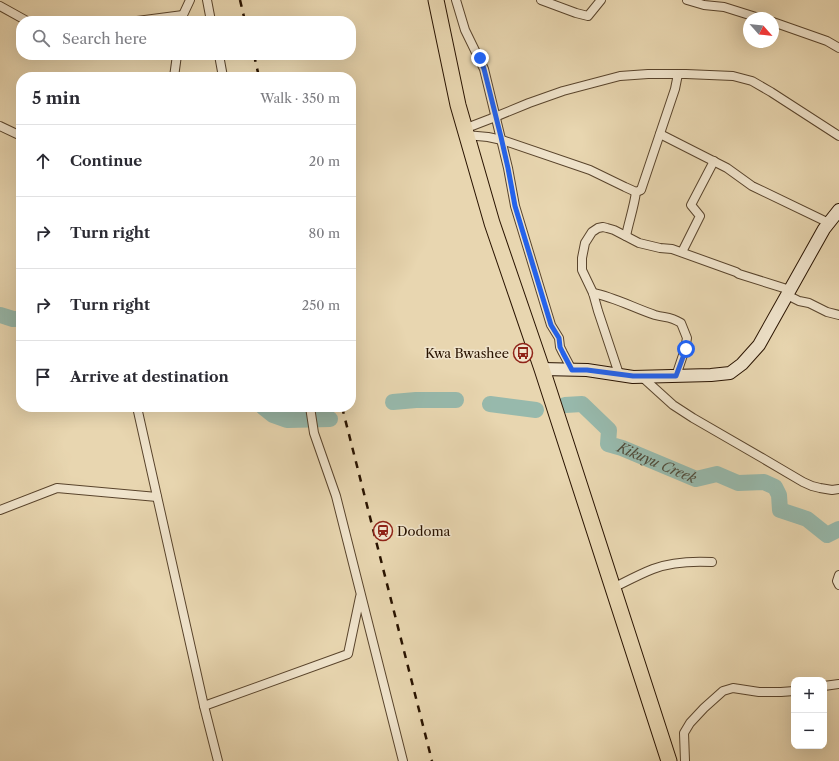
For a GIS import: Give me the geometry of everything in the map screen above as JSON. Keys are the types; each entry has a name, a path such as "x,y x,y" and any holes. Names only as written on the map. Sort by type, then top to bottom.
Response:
{"highway":[{"path":"436,0 458,105 492,223 542,369 669,761"}],"street":[{"path":"183,16 190,0"},
{"path":"207,0 210,16"},
{"path":"456,0 465,30 484,69 502,140 515,206 541,294 551,325 559,338 560,347 572,370"},
{"path":"541,0 588,16 601,0"},
{"path":"687,0 704,5 724,7 743,13"},
{"path":"0,6 18,16"},
{"path":"779,24 827,41 839,48"},
{"path":"175,72 176,60"},
{"path":"219,60 222,72"},
{"path":"465,132 496,116 563,91 620,76 678,74 733,76 752,81 839,136"},
{"path":"465,132 502,140 590,170 636,192 641,190 675,89 678,74"},
{"path":"0,126 16,134"},
{"path":"660,134 727,168 752,186 829,223"},
{"path":"682,252 700,216 691,205 714,161"},
{"path":"626,236 635,204 636,192"},
{"path":"542,369 587,370 633,376 721,375 730,373 742,364 759,345 822,233 839,210"},
{"path":"618,374 593,293 582,270 582,258 585,243 592,232 598,228 603,227 614,230 640,243 682,252 771,285 788,293 799,301 809,303 826,312 839,314"},
{"path":"593,293 605,295 656,315 669,317 681,323 686,338 686,349 676,376"},
{"path":"641,376 673,405 682,411 803,482 820,488 832,490 839,489"},
{"path":"138,412 204,706 218,761"},
{"path":"311,412 314,433 336,496 403,761"},
{"path":"0,510 57,488 157,497"},
{"path":"613,588 654,568 676,563 699,561 712,562"},
{"path":"839,575 837,581 839,585"},
{"path":"204,706 348,654 361,594"},
{"path":"827,686 839,684"},
{"path":"685,761 684,733 690,723 723,691 733,688 760,692 791,691"}],"waterway":[{"name":"Kikuyu Creek","path":"0,315 16,319"},
{"name":"Kikuyu Creek","path":"393,402 416,400 456,400"},
{"name":"Kikuyu Creek","path":"490,404 536,410"},
{"name":"Kikuyu Creek","path":"565,405 582,404 609,430 608,444 622,448 696,479 717,474 738,483 764,482 775,487 779,495 780,510 807,519 827,535 839,529"},
{"name":"Kikuyu Creek","path":"269,412 287,420 330,419"}],"railway":[{"path":"240,0 244,16"},
{"path":"255,60 258,72"},
{"path":"343,412 432,761"}],"place":[{"name":"Kwa Bwashee","path":"523,353"},
{"name":"Dodoma","path":"383,531"}],"route":[{"path":"480,58 501,137 515,206 551,325 556,331 559,338 560,347 572,370 587,370 633,376 676,376 686,349"}]}
